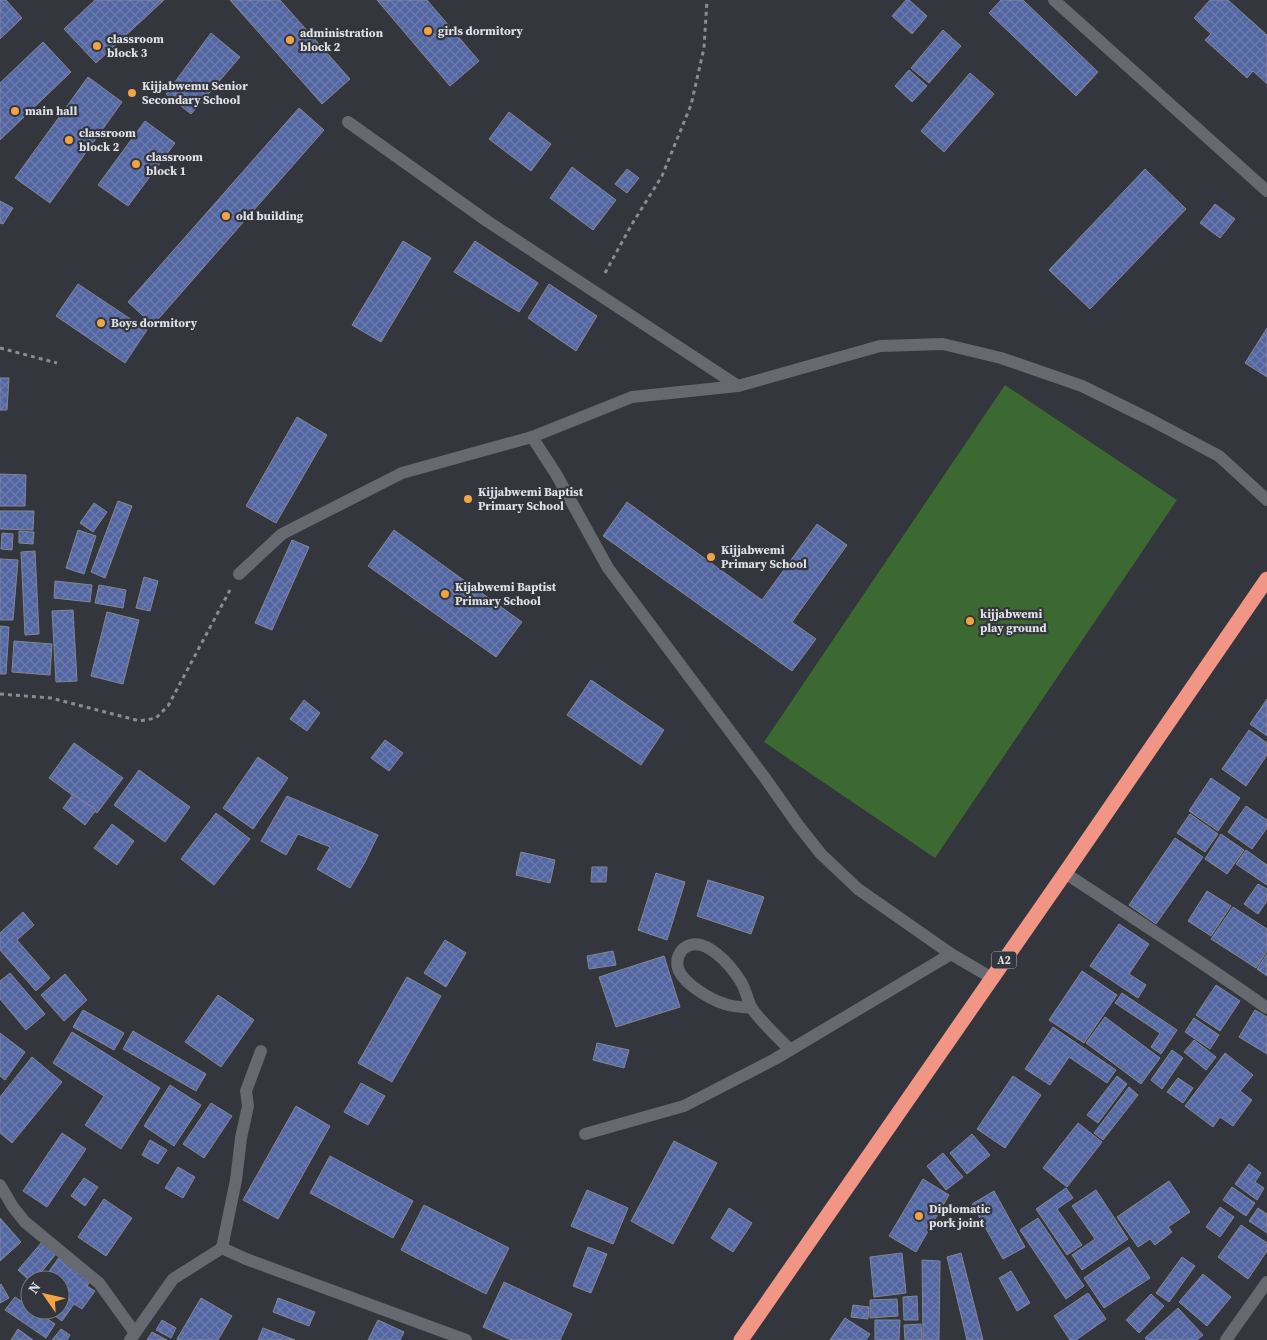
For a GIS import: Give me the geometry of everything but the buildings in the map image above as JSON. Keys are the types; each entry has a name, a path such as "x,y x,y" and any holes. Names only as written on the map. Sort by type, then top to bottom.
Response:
{"highway":[{"name":"A2","path":"741,1340 1267,579"}],"street":[{"path":"1054,0 1267,191"},
{"path":"348,122 487,222 738,386"},
{"path":"239,574 282,534 402,473 532,437 632,397 738,386 880,346 943,344 1001,358 1082,386 1218,456 1267,500"},
{"path":"532,437 556,474 608,568 822,854 858,888 951,954 992,978"},
{"path":"1065,873 1192,956 1267,1008"},
{"path":"752,1008 726,1004 701,993 681,976 678,970 680,952 684,948 696,944 708,948 728,964 743,984 752,1008 790,1050"},
{"path":"585,1134 684,1106 775,1059 951,954"},
{"path":"0,1185 13,1207 25,1222 99,1283 133,1337 173,1279 222,1248 236,1180 241,1138 248,1106 246,1091 261,1051"},
{"path":"222,1248 246,1260 466,1340"},
{"path":"1226,1340 1267,1282"}],"path":[{"path":"594,291 662,176 690,105 704,48 706,0"},
{"path":"0,348 57,363"},
{"path":"0,694 51,698 140,721 156,718 168,706 239,574"}],"green space":[{"name":"kijjabwemi play ground","path":"1005,385 1177,500 935,858 764,742"}],"place":[{"name":"girls dormitory","path":"428,31"},
{"name":"administration block 2","path":"290,40"},
{"name":"classroom block 3","path":"97,46"},
{"name":"Kijjabwemu Senior Secondary School","path":"132,93"},
{"name":"main hall","path":"15,111"},
{"name":"classroom block 2","path":"69,140"},
{"name":"classroom block 1","path":"136,164"},
{"name":"old building","path":"226,216"},
{"name":"Boys dormitory","path":"101,323"},
{"name":"Kijjabwemi Baptist Primary School","path":"468,499"},
{"name":"Kijjabwemi Primary School","path":"711,557"},
{"name":"Kijabwemi Baptist Primary School","path":"445,594"},
{"name":"kijjabwemi play ground","path":"970,621"},
{"name":"Diplomatic pork joint","path":"919,1216"}]}
